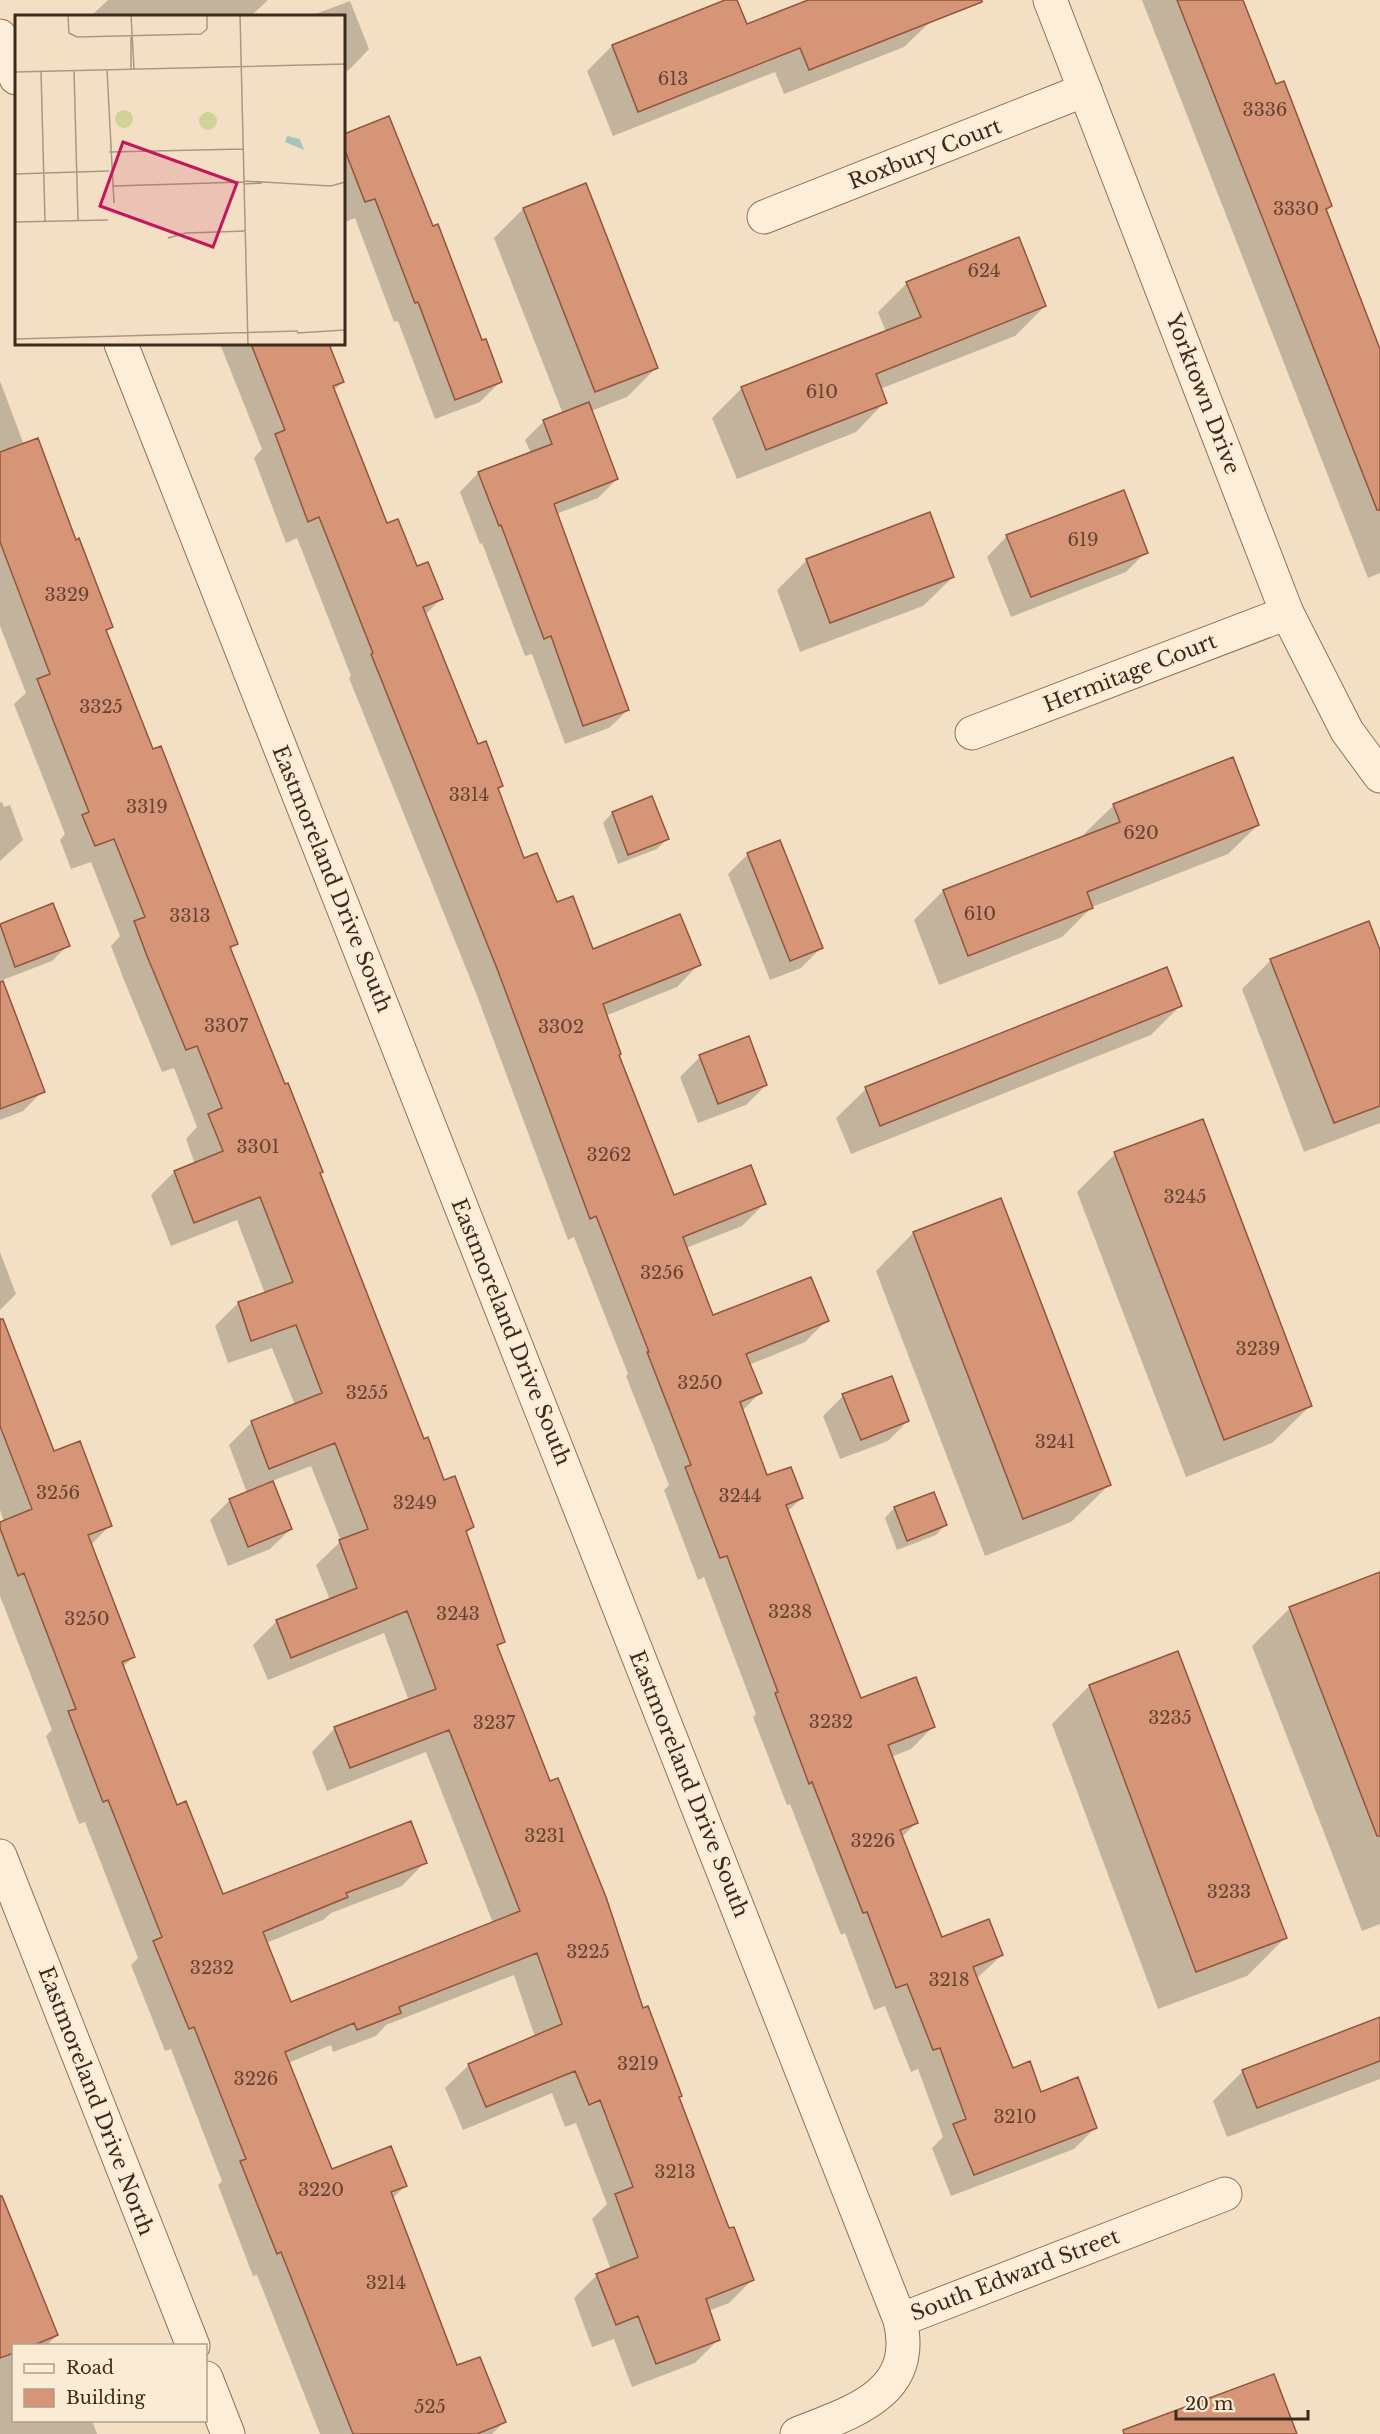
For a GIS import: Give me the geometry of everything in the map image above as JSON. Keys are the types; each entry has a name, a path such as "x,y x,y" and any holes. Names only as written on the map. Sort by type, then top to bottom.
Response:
{"street":[{"name":"Yorktown Drive","path":"1050,0 1287,613 1347,730 1380,776"},
{"path":"0,36 15,75"},
{"name":"Roxbury Court","path":"764,217 1085,90"},
{"name":"Eastmoreland Drive South","path":"121,345 900,2320"},
{"name":"Hermitage Court","path":"972,733 1287,613"},
{"name":"Eastmoreland Drive North","path":"0,1856 192,2344"},
{"name":"South Edward Street","path":"797,2434 858,2410 887,2386 898,2370 903,2355 904,2338 900,2320 1225,2194"},
{"path":"207,2381 228,2434"}],"building":[{"path":"725,0 737,0 747,24 808,0 982,0 982,2 809,70 800,48 638,112 612,45"},
{"path":"1177,0 1243,0 1276,84 1284,81 1332,206 1326,209 1380,349 1380,510 1377,510"},
{"path":"389,116 433,226 438,224 482,340 486,339 502,382 455,400 418,302 415,303 375,199 365,202 345,151 345,134"},
{"path":"586,183 658,368 595,392 523,208"},
{"path":"1019,237 1046,306 876,374 887,403 766,450 741,387 921,317 906,282"},
{"path":"251,345 329,345 344,382 333,386 387,523 398,519 417,566 428,562 443,599 423,607 478,744 486,741 503,786 498,788 524,858 537,853 557,902 573,896 593,949 680,914 701,965 603,1004 621,1054 619,1055 674,1195 751,1165 766,1204 683,1237 713,1315 811,1277 829,1321 746,1354 762,1393 740,1402 767,1475 791,1467 803,1498 786,1505 861,1698 916,1677 935,1727 888,1745 918,1823 900,1830 942,1937 989,1919 1003,1955 973,1967 1013,2068 1030,2061 1041,2092 1078,2077 1097,2128 974,2175 953,2124 966,2119 940,2048 933,2050 907,1984 896,1988 867,1912 863,1913 812,1782 809,1784 775,1693 778,1692 727,1556 720,1558 685,1467 691,1465 647,1352 649,1352 596,1216 590,1219 498,971 371,654 373,653 319,517 308,522 275,434 285,430"},
{"path":"589,402 618,479 554,504 629,710 583,726 551,636 544,639 501,525 499,526 478,472 552,444 543,420"},
{"path":"38,438 76,540 79,538 113,627 106,630 153,749 161,746 238,944 230,947 285,1084 288,1083 323,1172 320,1173 424,1439 428,1437 444,1480 455,1476 474,1527 466,1531 505,1642 497,1645 550,1781 558,1778 606,1897 643,2008 648,2006 682,2096 679,2097 729,2228 734,2227 754,2280 706,2299 720,2340 656,2364 638,2316 616,2325 596,2274 638,2257 615,2194 633,2187 600,2100 589,2105 575,2071 486,2107 468,2064 562,2024 537,1953 399,2007 401,2013 357,2030 354,2023 285,2052 332,2169 391,2146 407,2186 391,2192 457,2365 480,2357 506,2422 477,2434 353,2434 281,2252 277,2254 240,2161 246,2159 194,2027 189,2029 153,1941 162,1937 108,1800 103,1802 68,1711 76,1709 24,1573 18,1576 0,1528 0,1522 32,1509 0,1426 0,1319 3,1319 54,1451 80,1441 112,1526 88,1535 135,1657 122,1662 177,1805 186,1801 223,1894 411,1821 427,1863 346,1893 348,1897 263,1932 291,2002 520,1911 449,1730 350,1768 334,1727 436,1689 407,1611 291,1658 276,1620 357,1588 339,1540 368,1529 335,1443 269,1469 251,1421 322,1393 296,1325 251,1341 238,1302 293,1282 260,1197 194,1223 174,1171 223,1151 208,1114 222,1108 197,1046 186,1050 147,956 134,921 145,917 114,839 95,846 82,815 89,812 37,679 50,674 0,542 0,452"},
{"path":"1124,490 1148,553 1031,597 1006,535"},
{"path":"930,512 954,577 830,623 806,559"},
{"path":"1233,757 1259,825 1087,892 1093,908 968,956 943,890 1120,822 1113,804"},
{"path":"652,796 669,839 628,855 612,812"},
{"path":"780,840 823,948 790,961 747,853"},
{"path":"53,903 70,946 15,967 0,924"},
{"path":"1369,921 1380,950 1380,1106 1334,1123 1270,959"},
{"path":"1167,967 1182,1006 880,1126 865,1087"},
{"path":"3,981 45,1092 0,1109 0,982"},
{"path":"749,1036 767,1085 718,1104 699,1055"},
{"path":"1203,1119 1312,1406 1224,1440 1114,1152"},
{"path":"1001,1198 1111,1485 1023,1519 913,1232"},
{"path":"892,1376 909,1421 861,1440 842,1394"},
{"path":"273,1481 292,1529 248,1547 229,1499"},
{"path":"934,1492 947,1525 907,1541 894,1507"},
{"path":"1380,1572 1380,1836 1377,1836 1289,1607"},
{"path":"1178,1651 1287,1938 1196,1972 1089,1685"},
{"path":"1380,2017 1380,2061 1257,2108 1242,2070"},
{"path":"0,2196 2,2196 58,2335 37,2344 12,2344 12,2354 0,2358"},
{"path":"1274,2374 1297,2434 1124,2434 1123,2430"}]}
